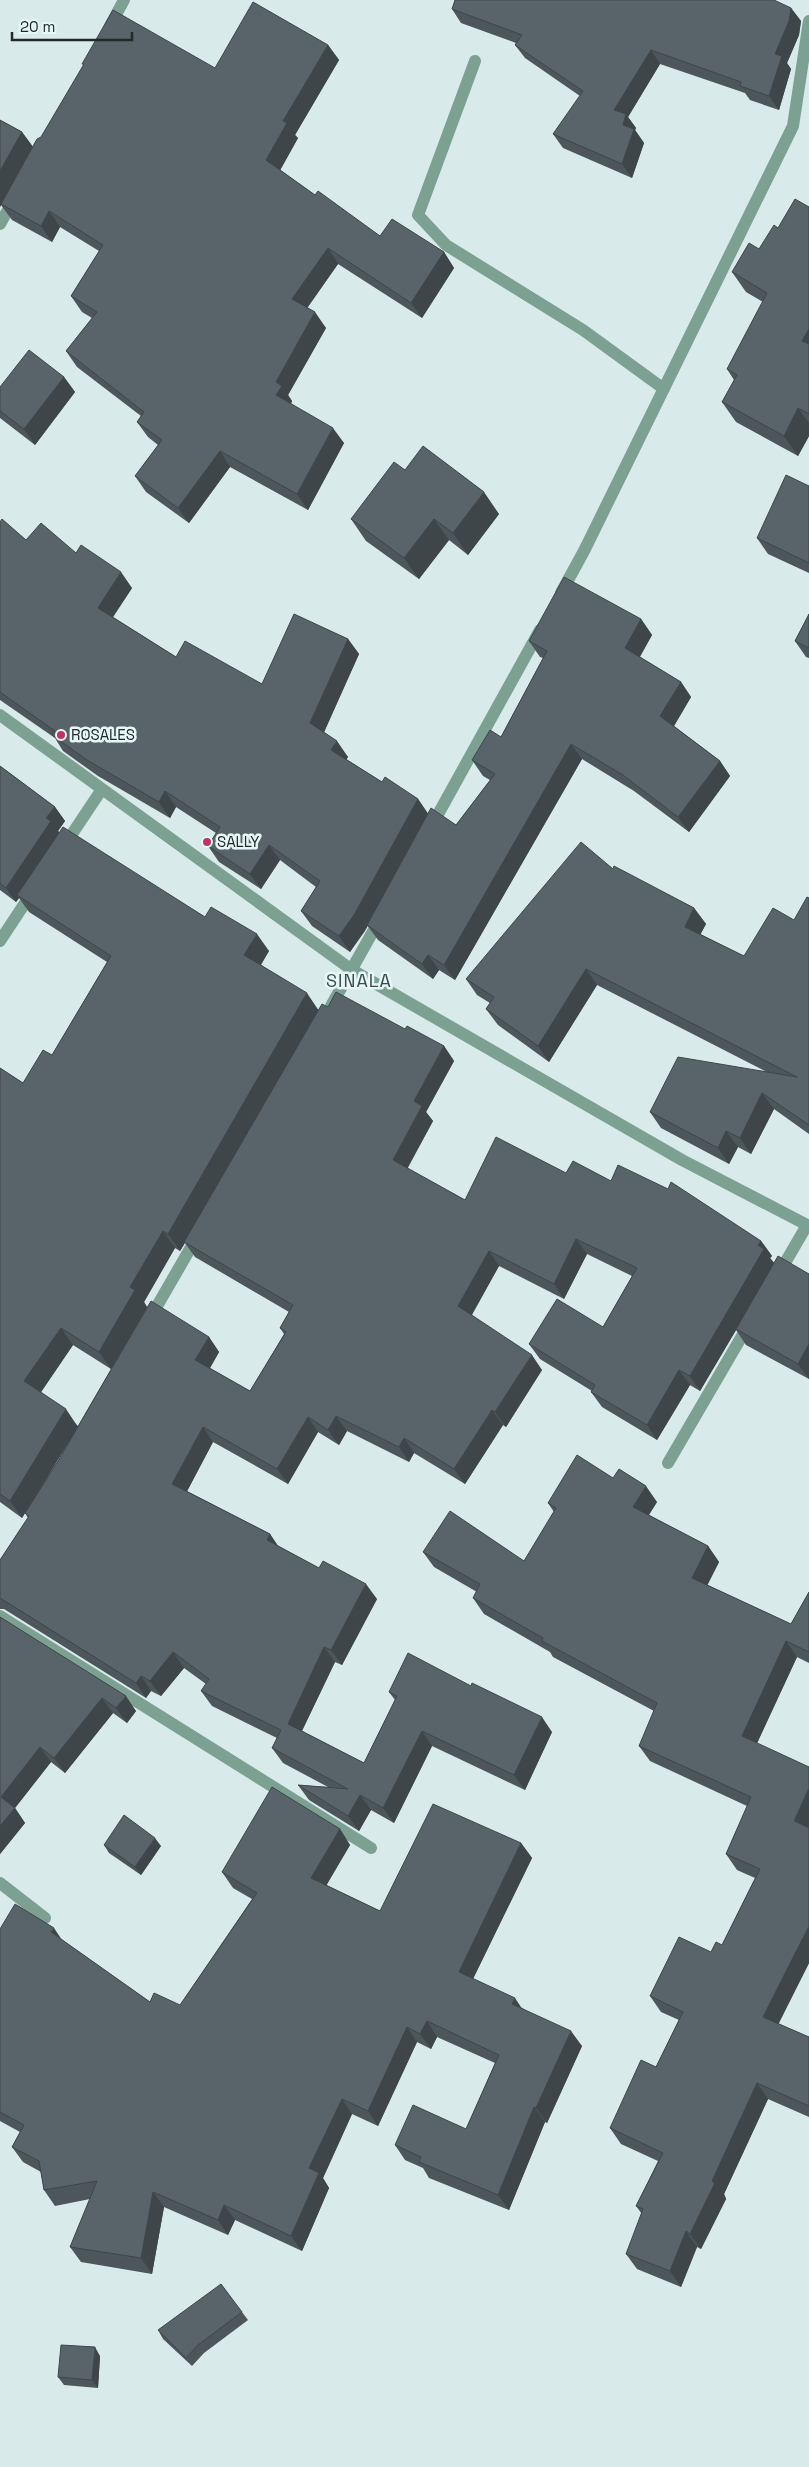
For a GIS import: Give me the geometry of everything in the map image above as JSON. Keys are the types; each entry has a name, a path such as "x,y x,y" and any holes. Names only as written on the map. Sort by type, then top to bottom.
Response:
{"street":[{"path":"106,34 124,0"},
{"path":"555,604 584,551 793,126 809,21"},
{"path":"475,61 418,215 446,246 583,330 664,389"},
{"path":"0,224 19,192"},
{"path":"424,839 545,621"},
{"path":"0,715 352,970 682,1160 808,1225 772,1284"},
{"path":"59,853 102,789"},
{"path":"0,941 43,877"},
{"path":"322,1021 386,908"},
{"path":"145,1328 204,1225"},
{"path":"668,1463 757,1310"},
{"path":"0,1616 371,1848"},
{"path":"0,1883 45,1918"}],"building":[{"path":"455,0 774,0 791,8 789,21 775,54 782,56 769,96 740,86 741,82 651,50 614,110 626,114 623,125 634,129 622,164 553,134 583,91 515,45 522,35 452,9"},
{"path":"253,2 328,45 283,121 287,123 266,160 315,195 318,191 380,236 392,219 444,252 411,303 328,248 292,299 315,312 276,382 282,386 276,395 333,428 297,494 220,451 178,508 135,476 162,440 137,422 144,412 66,351 97,312 71,296 103,245 49,211 41,226 1,204 37,139 41,137 84,64 82,64 113,10 215,68"},
{"path":"0,120 22,132 0,171"},
{"path":"795,199 809,207 809,329 802,341 809,344 809,414 798,408 784,436 722,402 737,375 727,369 767,293 732,272 749,243 759,249 774,225 778,228"},
{"path":"29,350 64,377 24,429 0,411 0,387"},
{"path":"423,446 484,492 453,533 434,519 404,558 351,519 394,462 405,470"},
{"path":"786,475 809,486 809,563 757,538"},
{"path":"2,519 26,540 41,523 76,553 81,545 121,572 98,608 176,657 185,641 262,684 294,614 348,639 310,723 337,741 331,750 382,782 385,777 418,799 354,915 339,936 301,911 320,881 269,845 250,874 208,846 220,827 165,791 159,802 87,760 52,735 55,731 0,692 0,522"},
{"path":"564,577 641,619 625,648 681,682 660,716 720,761 678,817 623,775 571,744 444,965 428,955 422,964 367,925 431,808 456,825 495,774 472,760 490,730 501,737 547,651 529,641"},
{"path":"809,614 809,648 795,641"},
{"path":"0,766 55,807 46,818 51,821 6,888 0,883"},
{"path":"63,827 205,917 211,907 257,934 244,955 307,993 168,1234 163,1231 130,1287 135,1290 99,1352 61,1328 24,1381 66,1409 10,1501 0,1494 0,1068 23,1083 43,1050 52,1055 111,956 17,895"},
{"path":"581,842 613,869 614,866 694,908 685,927 744,956 773,908 794,920 807,897 809,898 809,1125 762,1093 740,1138 726,1131 718,1148 650,1112 678,1057 797,1077 586,969 538,1046 486,1009 494,997 466,979"},
{"path":"336,992 405,1029 407,1026 444,1046 414,1101 422,1106 393,1160 465,1200 496,1137 566,1173 573,1161 611,1181 618,1165 668,1189 671,1182 761,1241 758,1245 764,1249 690,1376 679,1370 647,1425 591,1392 595,1385 529,1344 557,1299 603,1327 637,1268 576,1239 554,1284 489,1251 458,1306 532,1355 495,1412 492,1410 454,1469 404,1438 399,1447 336,1416 328,1430 308,1417 277,1469 203,1427 172,1484 270,1534 267,1540 319,1568 323,1561 366,1584 331,1650 324,1647 288,1724 364,1763 397,1696 389,1692 408,1653 471,1686 472,1683 542,1717 514,1775 422,1731 383,1808 360,1795 348,1816 298,1785 348,1789 272,1748 281,1730 201,1691 209,1679 173,1652 150,1681 141,1676 136,1683 0,1598 0,1560 29,1516 25,1513 58,1461 151,1301 209,1337 195,1360 250,1391 286,1332 280,1328 293,1305 184,1242 322,1004 328,1007"},
{"path":"778,1256 809,1274 809,1344 798,1364 736,1329"},
{"path":"577,1455 613,1478 619,1469 646,1486 633,1507 708,1546 692,1578 791,1624 809,1592 809,1652 786,1641 742,1736 809,1767 809,1788 794,1821 809,1828 809,1926 763,2017 809,2037 809,2106 757,2083 712,2181 715,2183 690,2234 686,2231 670,2271 626,2254 643,2209 636,2206 663,2153 610,2128 641,2060 656,2067 683,2012 650,1996 679,1937 711,1952 716,1942 722,1945 760,1869 726,1854 751,1797 639,1746 657,1703 542,1641 543,1638 473,1598 480,1584 423,1552 450,1511 524,1561 556,1508 548,1503"},
{"path":"0,1617 126,1696 116,1708 102,1698 54,1758 40,1747 1,1797 15,1808 0,1826"},
{"path":"272,1787 340,1829 311,1878 380,1911 433,1804 521,1843 459,1972 515,1998 512,2004 571,2031 536,2108 534,2107 498,2195 419,2162 421,2157 395,2145 413,2105 466,2129 499,2055 427,2021 420,2034 407,2027 368,2111 342,2099 309,2168 319,2173 291,2236 224,2205 218,2220 153,2192 141,2258 70,2247 97,2181 44,2190 39,2161 12,2147 24,2125 0,2112 0,1929 15,1904 54,1928 51,1932 150,2002 154,1993 180,2005 257,1893 222,1872"},
{"path":"124,1815 155,1838 135,1867 104,1845"},
{"path":"221,2284 242,2312 198,2345 186,2358 158,2330"},
{"path":"61,2345 95,2347 92,2380 58,2377"}],"place":[{"name":"ROSALES","path":"61,735"},
{"name":"SALLY","path":"207,842"}],"district":[{"name":"SINALA","path":"359,981"}]}
